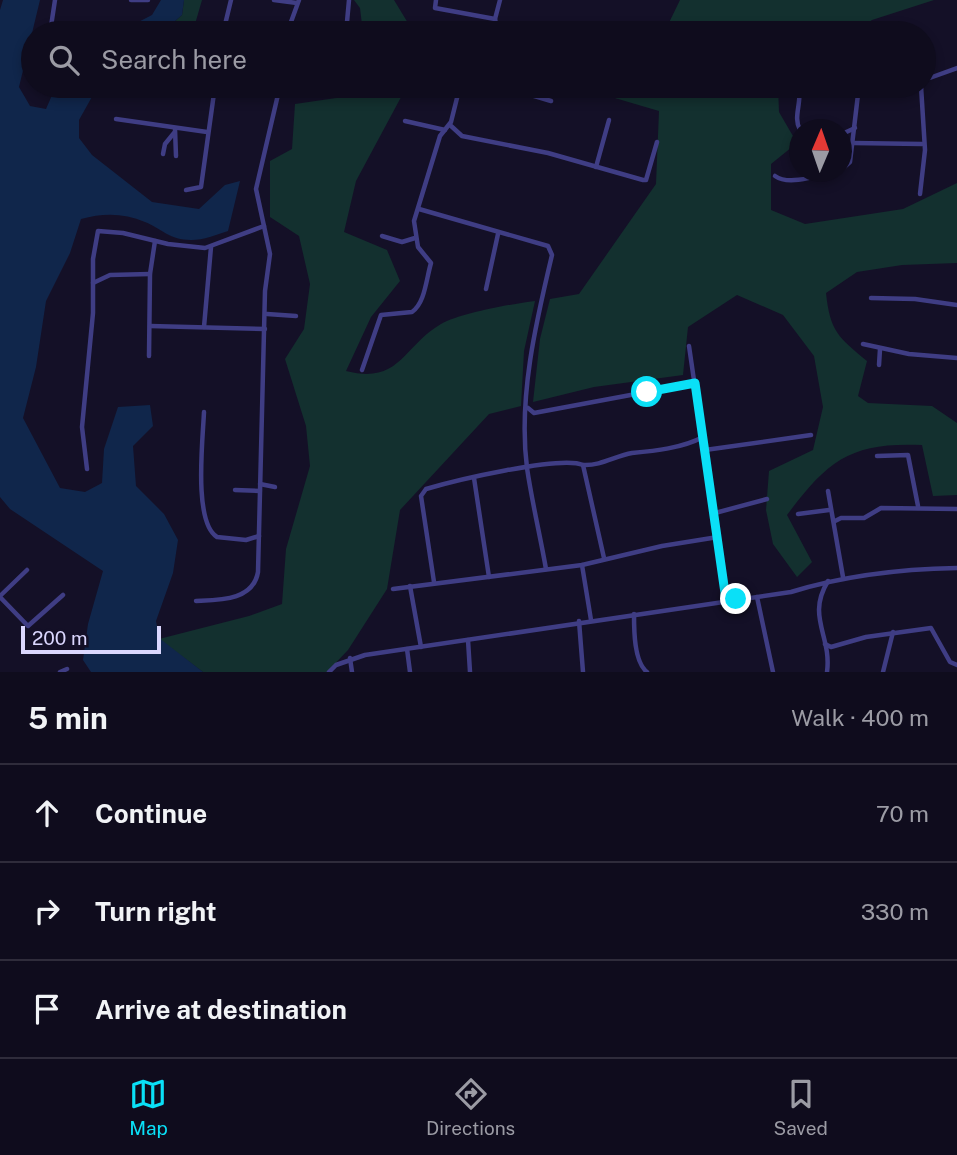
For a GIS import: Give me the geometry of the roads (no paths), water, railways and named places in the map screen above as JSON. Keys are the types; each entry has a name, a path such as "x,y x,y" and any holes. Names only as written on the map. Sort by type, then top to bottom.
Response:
{"street":[{"path":"52,21 55,0"},
{"path":"131,0 148,0"},
{"path":"226,21 231,0"},
{"path":"275,0 298,2 291,21"},
{"path":"347,21 349,0"},
{"path":"436,0 435,8 479,19 495,19 500,0"},
{"path":"936,76 957,68"},
{"path":"186,190 201,187 213,98"},
{"path":"196,601 232,598 252,587 259,566 266,281 270,254 257,200 257,180 275,98"},
{"path":"362,370 381,315 412,312 424,300 424,284 431,263 415,239 414,225 440,136 448,128 457,98"},
{"path":"541,98 551,101"},
{"path":"797,119 800,98"},
{"path":"852,149 858,98"},
{"path":"920,194 925,150 922,144 922,98"},
{"path":"116,119 175,131 207,132"},
{"path":"596,167 609,120"},
{"path":"405,121 448,128 462,136 646,180 657,142"},
{"path":"163,154 165,144 175,131"},
{"path":"175,131 176,156"},
{"path":"853,143 922,144"},
{"path":"775,176 781,180 789,179"},
{"path":"419,209 498,234 548,246 552,255 529,375 527,408 527,467 546,569"},
{"path":"87,468 82,427 98,231 186,247 211,247 232,235 264,226"},
{"path":"486,289 498,234"},
{"path":"382,236 402,242 415,239"},
{"path":"149,356 150,274 156,240"},
{"path":"204,327 211,247"},
{"path":"93,283 110,275 150,274"},
{"path":"871,298 915,299 957,305"},
{"path":"267,314 296,316"},
{"path":"150,326 265,329"},
{"path":"863,344 880,349 957,358"},
{"path":"689,346 726,600"},
{"path":"879,365 880,349"},
{"path":"527,408 534,413 695,383"},
{"path":"204,412 201,472 206,524 216,537 246,540 259,535"},
{"path":"705,450 811,435"},
{"path":"434,582 421,496 426,489 527,467 569,463 596,466 630,453 652,453 703,437"},
{"path":"877,456 908,455 918,506"},
{"path":"583,465 604,558"},
{"path":"474,478 489,578"},
{"path":"235,491 275,487"},
{"path":"828,491 829,510 835,521 843,577"},
{"path":"715,513 767,499"},
{"path":"835,521 841,518 864,518 881,508 918,506 929,510 957,509"},
{"path":"798,514 829,510"},
{"path":"393,589 582,565 604,558 718,537"},
{"path":"582,565 591,620"},
{"path":"329,672 350,658 579,621 791,592 843,577 908,569 957,568"},
{"path":"27,570 0,596 28,626 63,596"},
{"path":"827,672 829,656 817,610 829,580"},
{"path":"410,586 421,647"},
{"path":"757,597 773,672"},
{"path":"634,614 637,649 642,667 648,672"},
{"path":"579,621 583,672"},
{"path":"825,644 831,647 893,632 931,628 950,662 957,665"},
{"path":"883,672 893,632"},
{"path":"468,640 470,672"},
{"path":"407,649 410,672"},
{"path":"350,658 352,672"},
{"path":"60,672 67,669"}],"water":[{"path":"3,0 40,0 35,21 21,21 21,98 25,98 30,106 46,109 51,98 91,98 79,120 79,138 92,155 152,202 199,209 225,185 240,181 228,231 205,238 177,238 145,222 121,216 105,215 81,219 70,253 46,301 36,367 23,418 60,488 85,492 102,483 104,449 118,407 150,405 153,426 133,446 136,486 164,514 178,540 173,573 156,621 159,638 203,672 91,672 83,660 88,624 103,571 10,509 0,497 0,10"},
{"path":"161,0 184,0 182,15 175,21 140,21 152,15"}]}
